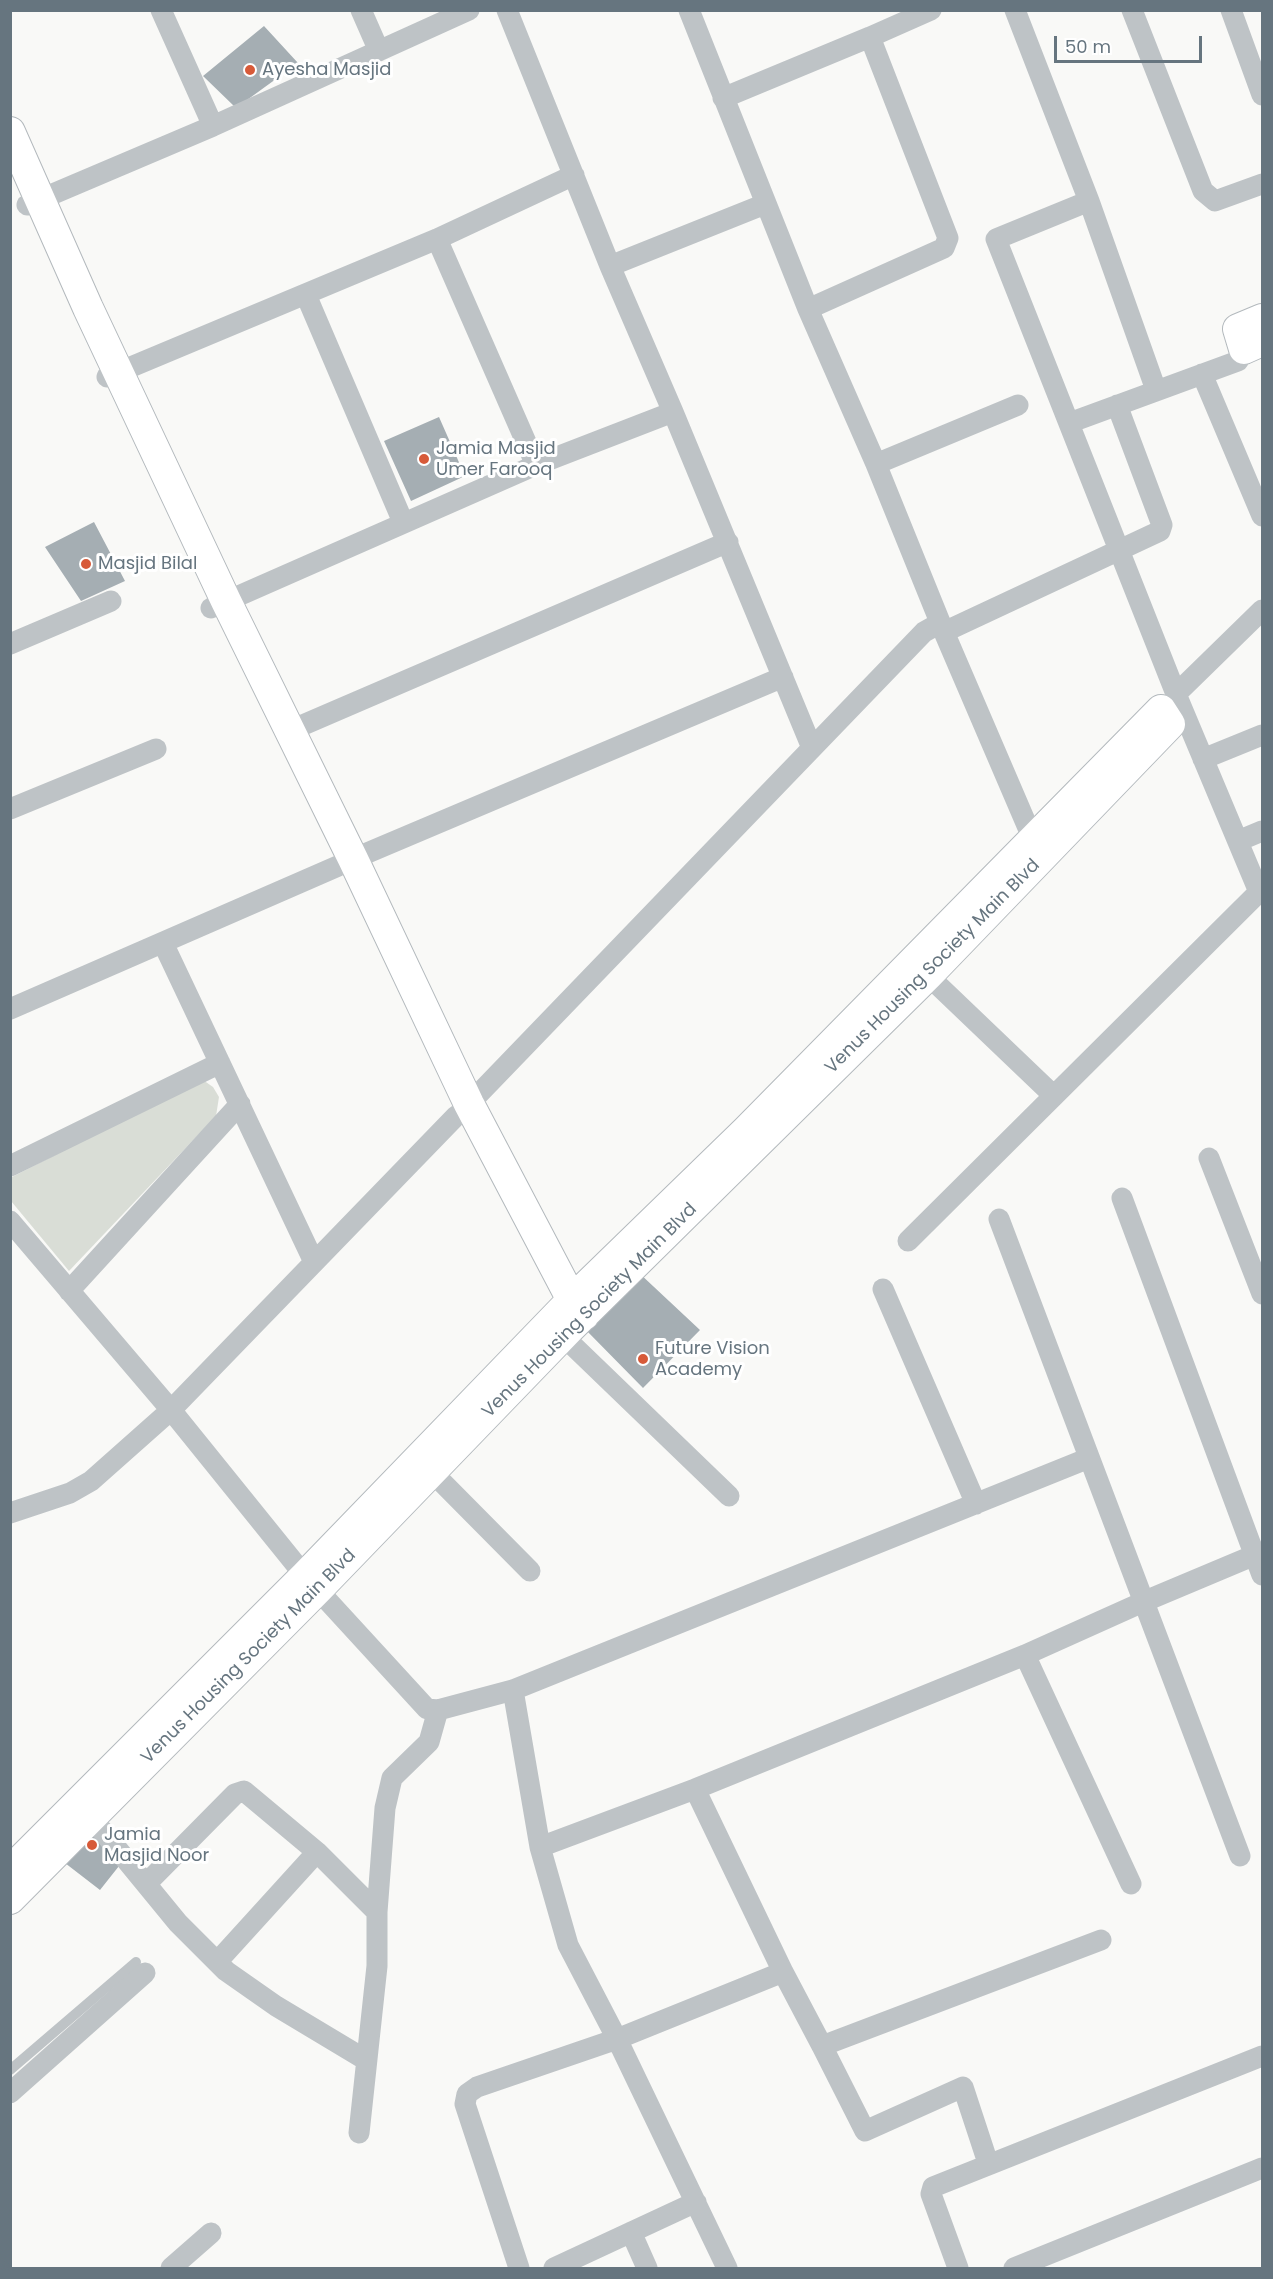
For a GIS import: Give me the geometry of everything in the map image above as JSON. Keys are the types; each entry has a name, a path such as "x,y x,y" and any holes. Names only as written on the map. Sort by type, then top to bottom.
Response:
{"street":[{"path":"161,10 213,126"},
{"path":"361,10 380,51"},
{"path":"33,202 213,126 469,10"},
{"path":"507,10 609,266 728,542 812,748"},
{"path":"689,10 808,309 876,464 942,627 1037,849"},
{"path":"723,98 931,10"},
{"path":"1015,10 1089,201 1156,390"},
{"path":"1132,10 1203,191 1215,201 1263,184"},
{"path":"1231,10 1263,95"},
{"path":"808,309 944,248 948,238 870,37"},
{"path":"10,132 33,202 218,604 346,862 463,1110 570,1318 729,1496"},
{"path":"10,170 33,202"},
{"path":"112,374 437,239 574,175"},
{"path":"908,1241 1259,892 1203,759 1169,709 1121,551 996,239 1089,201"},
{"path":"609,266 765,204"},
{"path":"437,239 536,465"},
{"path":"306,295 403,522"},
{"path":"1069,423 1238,361 1253,345 1238,329 1263,320"},
{"path":"1202,374 1263,516"},
{"path":"876,464 1018,405"},
{"path":"10,1513 70,1493 91,1481 171,1410 924,632 942,627 1121,551 1160,531 1162,525 1117,405"},
{"path":"218,604 536,465 673,412"},
{"path":"282,735 728,542"},
{"path":"10,644 111,601"},
{"path":"1169,709 1263,610"},
{"path":"10,1010 346,862 783,677"},
{"name":"Venus Housing Society Main Blvd","path":"10,1899 85,1809 312,1582 570,1318 921,968 1169,709"},
{"path":"1203,759 1263,735"},
{"path":"10,809 156,749"},
{"path":"1238,841 1263,831"},
{"path":"163,943 314,1262"},
{"path":"921,968 1053,1096"},
{"path":"10,1166 220,1063"},
{"path":"69,1291 240,1104"},
{"path":"1209,1158 1263,1294"},
{"path":"1122,1198 1259,1554 1263,1575"},
{"path":"999,1219 1240,1856"},
{"path":"10,1221 19,1246 69,1291 171,1410 312,1582 427,1708 438,1710 513,1690 1089,1458"},
{"path":"883,1289 976,1504"},
{"path":"425,1464 531,1571"},
{"path":"540,1847 695,1789 1025,1655 1143,1602 1259,1554"},
{"path":"1025,1655 1131,1884"},
{"path":"513,1690 540,1847 568,1945 617,2038 727,2268"},
{"path":"359,2133 377,1966 377,1912 385,1808 392,1778 429,1742 438,1710"},
{"path":"695,1789 783,1972 865,2131 963,2086 988,2163"},
{"path":"146,1884 235,1794 244,1791 317,1852 377,1912"},
{"path":"85,1809 178,1923 217,1962 276,2006 366,2060"},
{"name":"Venus Housing Society Main Blvd","path":"10,1870 85,1809"},
{"path":"217,1962 317,1852"},
{"path":"822,2046 1101,1940"},
{"path":"10,2093 140,1967"},
{"path":"519,2268 465,2104 467,2094 477,2087 617,2038 783,1972"},
{"path":"958,2268 931,2194 933,2187 988,2163 1263,2056"},
{"path":"1014,2268 1263,2168"},
{"path":"554,2268 696,2202"},
{"path":"631,2232 647,2268"},
{"path":"171,2268 211,2233"}],"lane":[{"path":"10,2070 140,1967"}],"shaded area":[{"path":"203,1080 213,1087 219,1097 216,1116 69,1271 11,1201 10,1178"}],"building":[{"name":"Ayesha Masjid","path":"264,26 298,63 236,108 203,76"},
{"name":"Jamia Masjid Umer Farooq","path":"439,417 465,476 411,501 384,441"},
{"name":"Masjid Bilal","path":"94,522 125,581 81,601 45,547"},
{"name":"Future Vision Academy","path":"638,1272 700,1330 643,1388 584,1328"},
{"name":"Jamia Masjid Noor","path":"93,1827 119,1866 100,1890 65,1863"}],"place":[{"name":"Ayesha Masjid","path":"250,70"},
{"name":"Jamia Masjid Umer Farooq","path":"424,459"},
{"name":"Masjid Bilal","path":"86,564"},
{"name":"Future Vision Academy","path":"643,1359"},
{"name":"Jamia Masjid Noor","path":"92,1845"}]}
